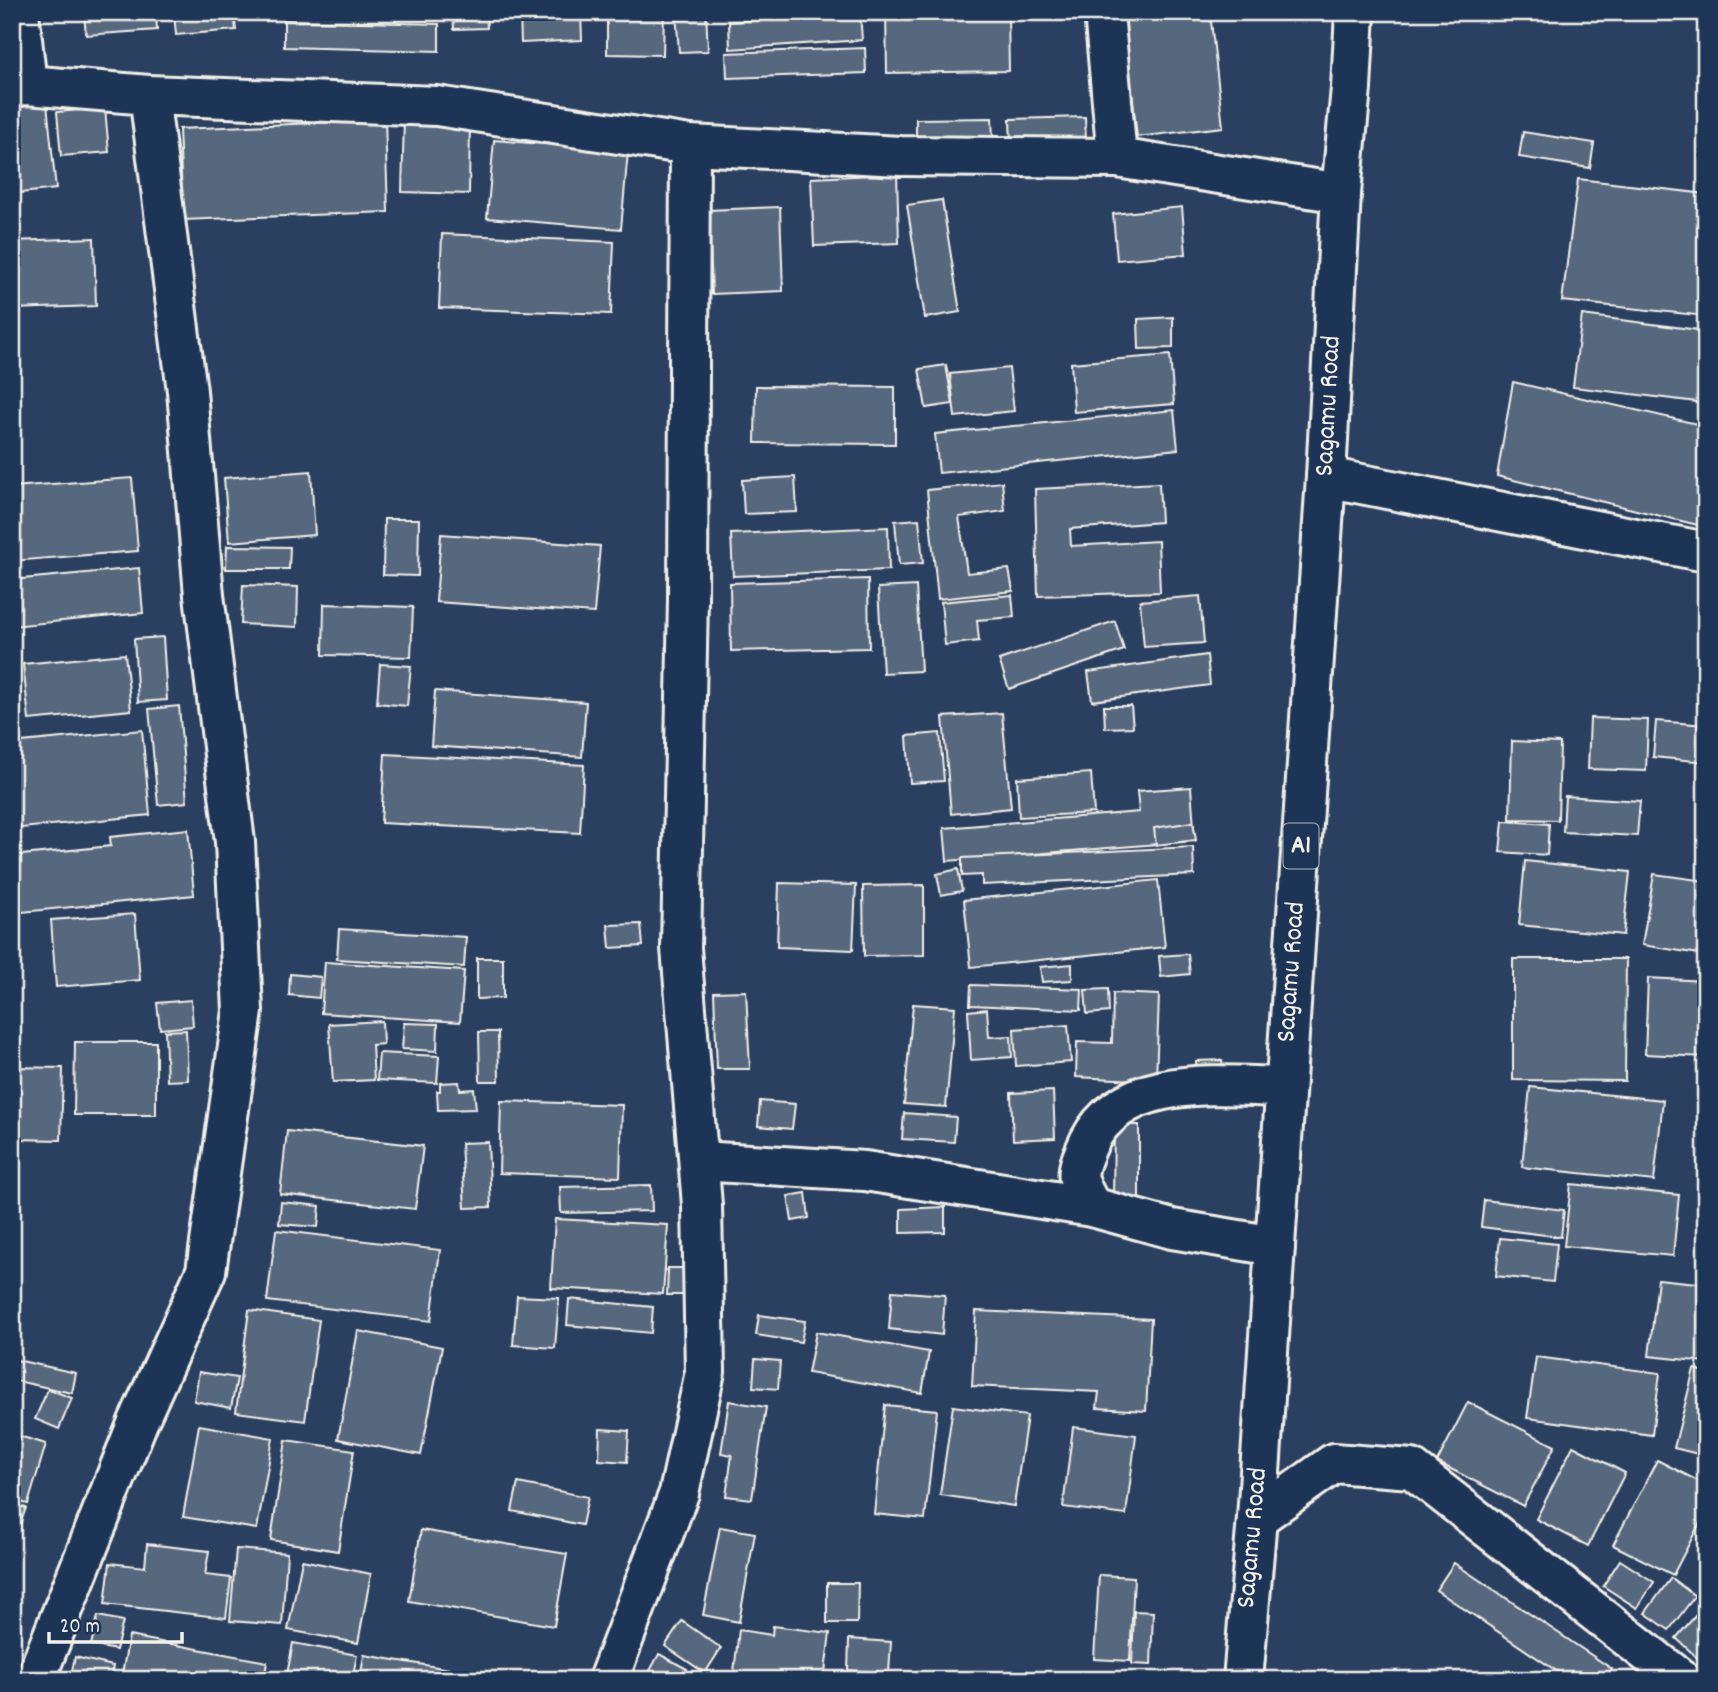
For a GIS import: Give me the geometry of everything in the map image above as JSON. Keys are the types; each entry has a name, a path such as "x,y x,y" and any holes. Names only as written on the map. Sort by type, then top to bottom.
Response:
{"main road":[{"path":"19,12 20,86 149,95 437,106 690,145 901,156 1117,158 1341,193"},
{"path":"1104,12 1117,158"},
{"name":"Sagamu Road","path":"1243,1680 1257,1518 1326,477 1341,193 1352,88 1355,12"},
{"path":"36,1680 138,1422 206,1271 243,1011 235,842 204,594 187,391 149,95"},
{"path":"608,1680 679,1493 705,1372 702,1205 681,948 688,599 690,145"},
{"path":"1326,477 1706,552"},
{"path":"1092,1206 1080,1187 1077,1167 1096,1128 1131,1099 1183,1086 1285,1087"},
{"path":"699,1161 864,1171 1092,1206 1172,1229 1275,1246"},
{"path":"1257,1518 1334,1463 1412,1469 1682,1680"}],"building":[{"path":"156,12 157,30 86,35 84,13"},
{"path":"174,12 234,12 236,30 176,35"},
{"path":"453,12 486,12 487,28 454,29"},
{"path":"520,12 581,12 582,40 521,43"},
{"path":"607,12 664,12 663,55 607,54"},
{"path":"676,12 706,12 708,51 679,52"},
{"path":"886,12 1008,12 1009,71 887,73"},
{"path":"1123,12 1210,12 1223,127 1137,137"},
{"path":"860,13 862,40 730,49 729,22"},
{"path":"284,20 439,24 439,51 284,47"},
{"path":"865,48 866,73 727,78 726,53"},
{"path":"47,104 56,189 12,194 12,108"},
{"path":"105,108 109,152 61,156 57,112"},
{"path":"1085,117 1086,144 1011,146 1010,119"},
{"path":"992,118 993,138 916,140 916,119"},
{"path":"404,119 470,120 469,194 402,192"},
{"path":"385,120 388,212 183,220 179,129"},
{"path":"1523,132 1594,143 1590,168 1519,157"},
{"path":"494,140 628,151 621,229 487,218"},
{"path":"897,174 899,243 814,246 811,178"},
{"path":"1578,179 1706,194 1706,316 1562,301"},
{"path":"942,200 960,312 925,318 907,205"},
{"path":"780,207 783,291 712,294 709,210"},
{"path":"1182,207 1186,254 1117,260 1113,214"},
{"path":"442,234 614,242 611,314 439,308"},
{"path":"94,238 96,306 12,309 12,241"},
{"path":"1582,315 1706,331 1706,403 1573,387"},
{"path":"1173,317 1173,348 1139,349 1138,319"},
{"path":"1170,355 1174,404 1074,412 1071,363"},
{"path":"946,365 953,404 926,408 919,369"},
{"path":"1009,368 1014,411 955,417 950,374"},
{"path":"1513,382 1706,426 1706,527 1497,476"},
{"path":"756,386 895,387 895,444 755,443"},
{"path":"1174,410 1178,449 939,473 935,434"},
{"path":"311,471 315,535 229,542 224,478"},
{"path":"795,477 797,512 744,514 742,480"},
{"path":"132,478 138,551 12,561 12,487"},
{"path":"1002,482 1005,511 959,517 967,573 1009,569 1013,591 938,599 927,490"},
{"path":"1159,483 1161,522 1070,529 1071,546 1158,541 1160,592 1038,596 1035,489"},
{"path":"384,519 419,519 418,576 383,575"},
{"path":"919,519 923,563 899,565 895,521"},
{"path":"888,527 889,570 733,576 731,534"},
{"path":"441,534 600,546 594,613 436,602"},
{"path":"227,546 290,547 289,569 226,569"},
{"path":"139,568 143,613 12,626 12,580"},
{"path":"868,579 869,648 731,651 730,583"},
{"path":"243,585 298,587 297,627 241,624"},
{"path":"916,586 921,671 883,673 878,588"},
{"path":"1012,595 1014,617 977,620 979,641 945,645 941,602"},
{"path":"1200,596 1204,643 1144,647 1140,601"},
{"path":"324,604 413,607 411,657 323,655"},
{"path":"1115,621 1124,650 1009,689 999,660"},
{"path":"163,637 167,700 138,702 134,639"},
{"path":"125,654 131,710 29,720 23,664"},
{"path":"1207,655 1210,685 1092,701 1088,672"},
{"path":"380,664 411,666 407,706 377,703"},
{"path":"435,691 586,702 582,757 431,746"},
{"path":"179,706 187,802 158,805 149,709"},
{"path":"1104,706 1131,706 1133,727 1105,728"},
{"path":"1002,713 1011,808 951,814 943,717"},
{"path":"1590,718 1648,720 1646,771 1588,769"},
{"path":"1656,721 1706,725 1706,762 1653,757"},
{"path":"142,730 150,815 12,829 12,743"},
{"path":"940,733 944,781 910,783 907,736"},
{"path":"1512,741 1560,743 1558,820 1510,819"},
{"path":"385,754 584,765 580,833 381,823"},
{"path":"1091,773 1094,813 1019,817 1017,778"},
{"path":"1191,787 1195,841 947,861 944,828 1139,812 1137,791"},
{"path":"1565,796 1640,801 1637,836 1563,832"},
{"path":"1503,821 1549,824 1547,855 1500,852"},
{"path":"1193,822 1196,840 1156,845 1154,828"},
{"path":"188,829 194,895 12,913 12,856 111,846 110,837"},
{"path":"1193,847 1194,875 982,885 982,875 962,876 962,858"},
{"path":"1525,861 1630,872 1623,935 1519,925"},
{"path":"958,869 962,891 941,895 937,874"},
{"path":"1654,874 1706,881 1706,955 1642,945"},
{"path":"1158,880 1165,947 971,967 964,900"},
{"path":"779,883 856,885 853,950 777,947"},
{"path":"924,885 924,955 864,956 863,886"},
{"path":"135,914 140,980 56,987 51,920"},
{"path":"641,924 643,946 610,948 608,925"},
{"path":"339,929 466,937 464,967 337,959"},
{"path":"1188,954 1190,974 1161,977 1159,956"},
{"path":"477,958 503,958 503,998 477,999"},
{"path":"1513,959 1626,959 1625,1081 1513,1080"},
{"path":"325,962 464,971 460,1022 321,1013"},
{"path":"1072,964 1072,980 1042,982 1040,967"},
{"path":"290,974 321,977 319,998 289,995"},
{"path":"1648,978 1706,981 1706,1057 1645,1054"},
{"path":"971,985 1082,989 1081,1010 970,1005"},
{"path":"1108,989 1109,1012 1087,1014 1085,990"},
{"path":"746,991 750,1069 717,1069 714,992"},
{"path":"1113,993 1159,995 1156,1081 1076,1077 1077,1042 1112,1043"},
{"path":"191,1000 193,1026 160,1029 157,1003"},
{"path":"913,1004 955,1007 946,1107 904,1104"},
{"path":"987,1009 989,1037 1011,1036 1012,1057 971,1060 968,1011"},
{"path":"382,1021 383,1044 372,1045 374,1080 333,1082 329,1024"},
{"path":"404,1023 438,1024 437,1051 402,1049"},
{"path":"1068,1025 1071,1062 1016,1066 1014,1029"},
{"path":"186,1030 188,1080 167,1081 165,1031"},
{"path":"479,1032 498,1032 499,1081 480,1081"},
{"path":"75,1042 156,1042 156,1115 74,1115"},
{"path":"379,1053 439,1056 437,1083 377,1080"},
{"path":"1222,1060 1224,1073 1197,1075 1196,1061"},
{"path":"12,1067 63,1068 61,1140 12,1139"},
{"path":"459,1082 460,1090 474,1089 476,1109 438,1110 437,1091 440,1091 440,1083"},
{"path":"1530,1087 1663,1100 1654,1181 1522,1167"},
{"path":"1053,1091 1055,1138 1013,1140 1011,1093"},
{"path":"501,1101 622,1105 620,1177 499,1173"},
{"path":"760,1101 795,1104 792,1129 758,1126"},
{"path":"904,1113 956,1117 954,1142 902,1139"},
{"path":"1114,1125 1139,1125 1139,1202 1113,1202"},
{"path":"287,1131 423,1146 415,1209 280,1194"},
{"path":"488,1142 491,1207 465,1208 461,1143"},
{"path":"1571,1184 1679,1195 1673,1256 1564,1246"},
{"path":"651,1185 652,1211 561,1213 560,1187"},
{"path":"806,1193 809,1218 792,1221 788,1196"},
{"path":"1484,1200 1564,1210 1561,1237 1481,1227"},
{"path":"281,1202 320,1206 318,1227 279,1224"},
{"path":"945,1207 945,1232 901,1233 901,1209"},
{"path":"555,1219 668,1225 663,1294 551,1288"},
{"path":"276,1230 440,1250 431,1321 267,1301"},
{"path":"1500,1238 1557,1244 1553,1282 1496,1276"},
{"path":"668,1268 691,1268 691,1295 667,1295"},
{"path":"1658,1279 1706,1284 1706,1362 1649,1356"},
{"path":"892,1291 945,1295 942,1335 889,1329"},
{"path":"517,1296 559,1298 555,1348 513,1345"},
{"path":"569,1299 653,1307 651,1333 567,1325"},
{"path":"249,1310 319,1320 305,1421 236,1412"},
{"path":"976,1311 1151,1319 1146,1411 1097,1408 1099,1392 972,1386"},
{"path":"759,1315 805,1321 801,1342 756,1335"},
{"path":"358,1331 442,1347 421,1455 338,1439"},
{"path":"816,1332 929,1352 922,1393 808,1373"},
{"path":"1536,1357 1660,1373 1652,1435 1527,1418"},
{"path":"12,1359 76,1373 72,1393 12,1380"},
{"path":"755,1359 780,1361 778,1389 753,1387"},
{"path":"1694,1369 1706,1372 1706,1456 1674,1448"},
{"path":"199,1372 237,1378 231,1408 194,1401"},
{"path":"48,1389 72,1398 59,1429 35,1419"},
{"path":"729,1401 766,1407 752,1499 726,1496 732,1455 721,1453"},
{"path":"1468,1402 1555,1446 1523,1506 1437,1462"},
{"path":"885,1405 937,1410 925,1519 874,1514"},
{"path":"953,1406 1027,1416 1014,1506 940,1495"},
{"path":"199,1425 273,1438 257,1529 183,1517"},
{"path":"1073,1427 1136,1435 1126,1515 1063,1507"},
{"path":"600,1429 629,1431 627,1462 599,1460"},
{"path":"12,1434 46,1444 28,1504 12,1500"},
{"path":"286,1440 354,1450 338,1551 271,1540"},
{"path":"1573,1446 1625,1473 1588,1546 1536,1519"},
{"path":"1657,1460 1706,1485 1706,1511 1673,1575 1613,1545"},
{"path":"518,1483 588,1497 582,1525 512,1511"},
{"path":"12,1504 26,1508 12,1546"},
{"path":"720,1527 755,1533 739,1622 703,1615"},
{"path":"421,1530 567,1554 554,1626 409,1601"},
{"path":"147,1544 209,1551 205,1575 231,1578 226,1618 105,1604 110,1563 145,1567"},
{"path":"236,1549 287,1553 282,1625 230,1621"},
{"path":"302,1560 371,1574 358,1643 288,1630"},
{"path":"1620,1560 1654,1582 1637,1608 1603,1586"},
{"path":"1454,1563 1612,1669 1604,1680 1570,1680 1436,1590"},
{"path":"1099,1575 1134,1577 1130,1661 1094,1659"},
{"path":"1706,1575 1706,1590 1699,1586"},
{"path":"1671,1578 1695,1596 1669,1630 1645,1613"},
{"path":"827,1583 858,1583 857,1623 827,1623"},
{"path":"1703,1607 1706,1609 1704,1664 1676,1638"},
{"path":"1134,1611 1153,1612 1151,1665 1132,1664"},
{"path":"98,1616 123,1621 116,1650 91,1645"},
{"path":"682,1621 721,1648 705,1673 665,1646"},
{"path":"773,1626 830,1633 824,1680 733,1680 739,1630 772,1635"},
{"path":"129,1636 267,1662 264,1680 121,1680"},
{"path":"849,1639 891,1642 889,1673 848,1670"},
{"path":"293,1643 357,1655 352,1680 286,1680"},
{"path":"659,1654 687,1669 682,1680 645,1680"},
{"path":"364,1655 516,1680 360,1680"},
{"path":"75,1657 113,1666 110,1680 70,1680"}]}
